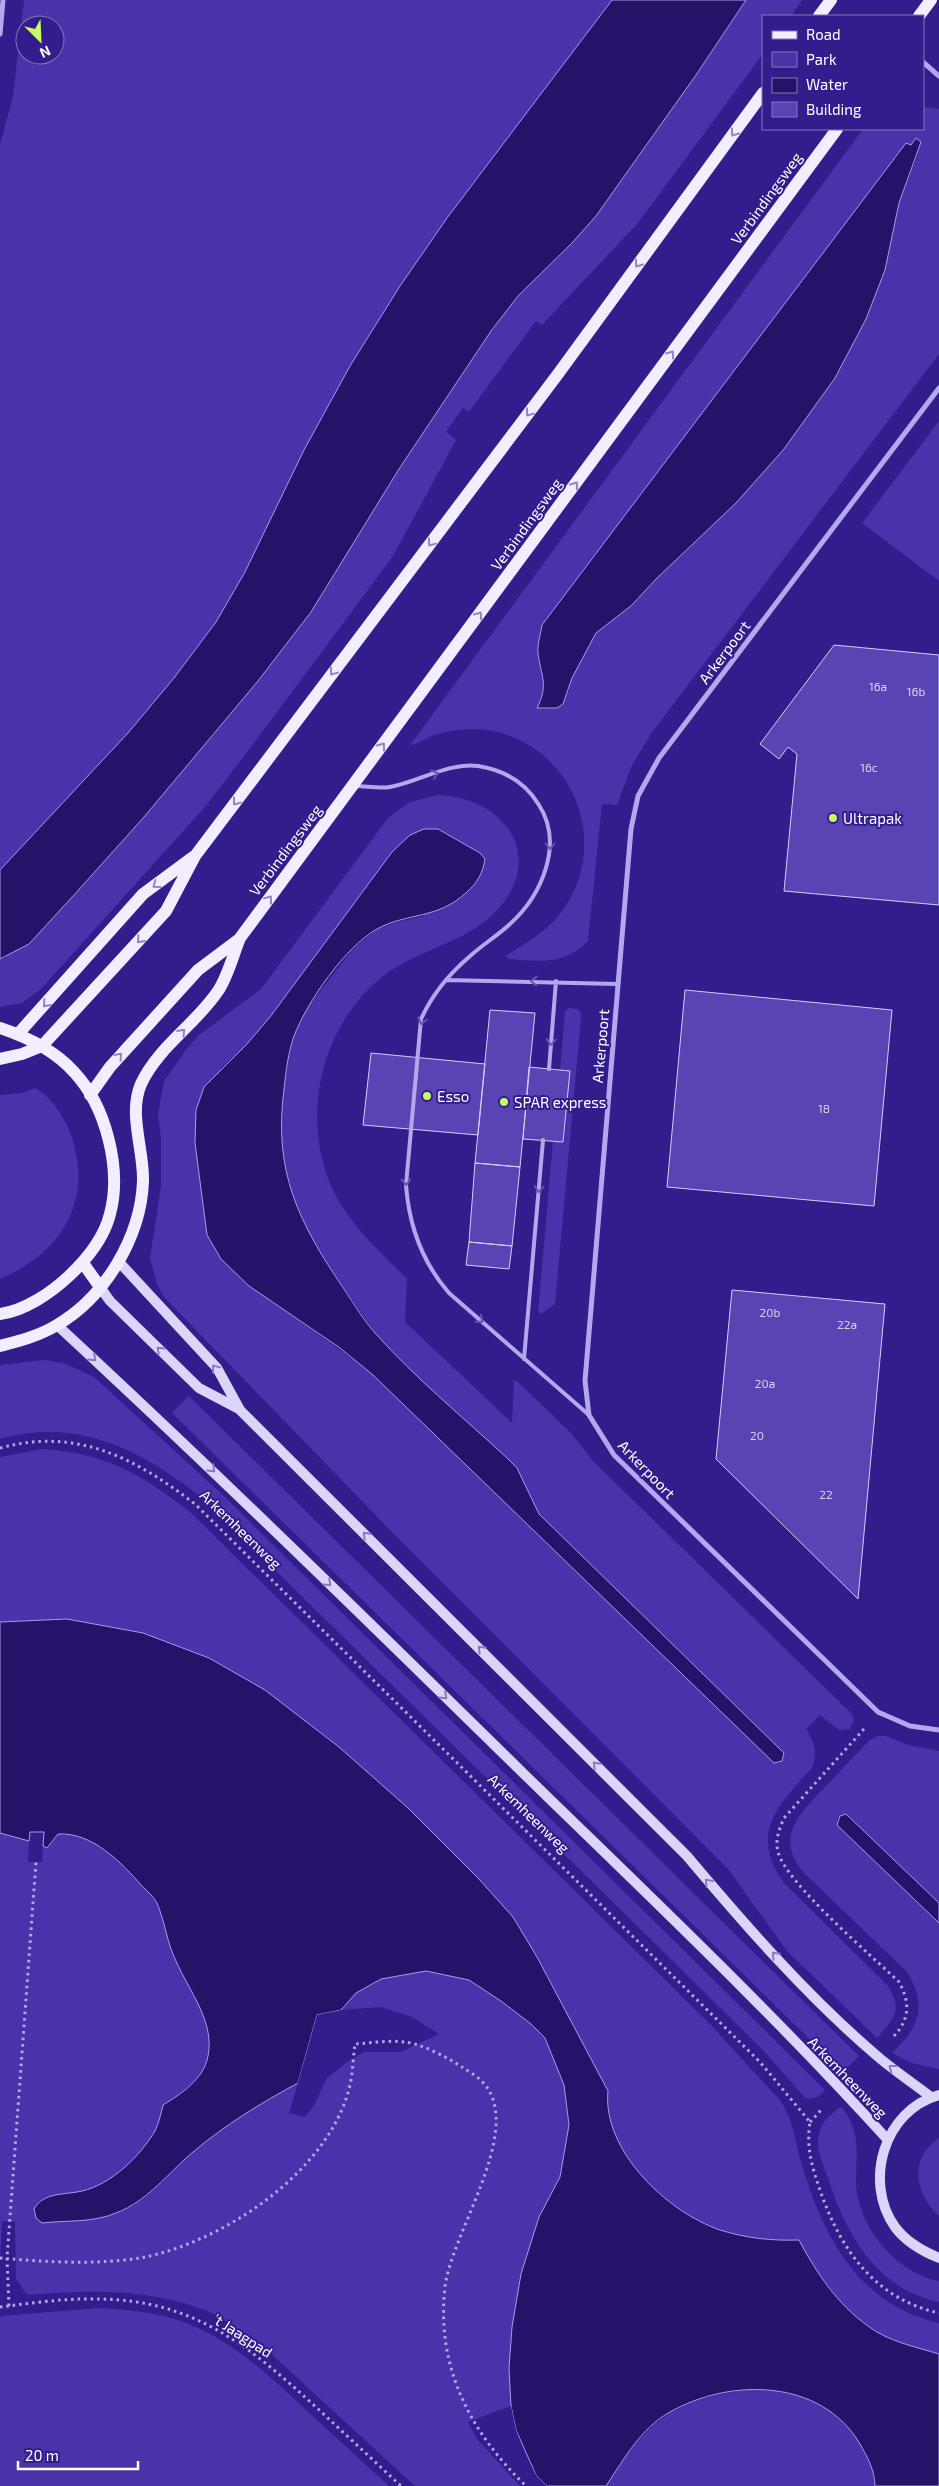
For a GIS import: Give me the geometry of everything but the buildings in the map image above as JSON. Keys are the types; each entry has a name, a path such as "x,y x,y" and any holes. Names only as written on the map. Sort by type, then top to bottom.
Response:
{"main road":[{"path":"820,15 831,0"},
{"path":"920,15 931,0"},
{"path":"0,1059 22,1054 42,1046 166,911 195,856 558,374 762,94"},
{"name":"Verbindingsweg","path":"119,1262 129,1244 139,1217 143,1180 136,1100 152,1064 218,991 240,938 836,130"},
{"path":"18,1034 143,894 195,856"},
{"name":"Verbindingsweg","path":"90,1095 110,1067 198,970 240,938"},
{"path":"0,1028 18,1034 42,1046 74,1072 90,1095 106,1127 112,1153 113,1184 110,1214 101,1236 83,1263 58,1287 34,1301 0,1314"},
{"path":"0,1346 26,1339 57,1325 79,1308 100,1287 119,1262 216,1368 240,1410 680,1849 760,1940 876,2056 935,2096 905,2114 887,2139 879,2169 882,2200 895,2228 918,2249 939,2258"},
{"path":"83,1263 110,1300 199,1388 240,1410"},
{"name":"Arkemheenweg","path":"57,1325 211,1468 692,1939 842,2090 887,2139"}],"street":[{"path":"0,34 3,0"},
{"path":"924,63 939,76"},
{"name":"Arkerpoort","path":"939,388 665,750 648,776 633,812 585,1381 589,1415 614,1455 878,1712 910,1726 939,1730"}],"lane":[{"path":"354,786 388,788 458,767 475,765 507,774 521,783 532,794 548,823 550,857 537,887 511,923 468,957 446,980 433,995 421,1020 406,1166 407,1206 416,1238 429,1267 438,1281 449,1293 589,1415"},
{"path":"446,980 556,981 618,984"},
{"path":"549,1068 556,981"},
{"path":"524,1359 543,1140"}],"path":[{"name":"Arkemheenweg","path":"0,1448 42,1440 68,1442 97,1448 148,1470 195,1504 717,2018 760,2062 810,2122"},
{"path":"876,2056 902,2028 907,2008 903,1990 899,1982 804,1891 784,1866 778,1852 776,1835 784,1818 878,1712"},
{"path":"9,2306 7,2258 36,1862"},
{"path":"0,2258 96,2261 140,2258 185,2246 229,2224 265,2200 305,2166 324,2142 343,2107 349,2088 355,2044 405,2042 448,2059 474,2074 486,2085 493,2099 496,2124 495,2137 485,2176 450,2260 445,2288 444,2322 449,2366 481,2436 500,2461 526,2486"},
{"path":"842,2090 810,2122 808,2147 811,2164 826,2207 839,2237 869,2275 905,2303 939,2314"},
{"name":"'t Jaagpad","path":"0,2307 99,2299 163,2308 199,2320 222,2331 272,2366 401,2486"}],"green space":[{"path":"24,0 612,0 447,218 400,286 350,366 245,572 216,622 174,678 128,733 0,870 0,144 13,97 17,65 65,65 65,15 22,15"},
{"path":"746,0 802,0 792,15 762,15 762,55 637,224 542,325 536,321 469,412 463,408 446,432 456,440 393,556 204,808 40,990 22,1003 0,1007 0,959 4,959 74,895 144,817 258,681 311,612 399,469 491,331 518,296 572,243 596,216 696,75"},
{"path":"924,107 939,109 939,354 653,731 632,765 617,805 602,804 588,941 569,955 551,960 508,959 506,956 535,937 560,914 575,889 583,862 584,835 579,808 567,784 551,762 529,745 494,731 468,729 450,731 434,735 419,743 410,745 862,130 924,130","holes":["916,139 918,154 899,203 885,270 866,319 835,378 736,503 656,579 632,605 596,633 571,678 569,691 557,708 542,709 541,699 545,683 538,651 542,625 906,144 911,145"]},
{"path":"939,421 939,581 862,523"},
{"path":"438,795 463,799 485,808 502,821 513,837 518,856 517,876 508,897 490,917 452,941 397,966 362,996 344,1020 330,1047 317,1107 318,1138 324,1168 336,1196 351,1219 368,1240 407,1279 405,1322 512,1423 514,1381 517,1381 572,1434 592,1460 852,1714 854,1720 850,1729 839,1730 820,1715 806,1729 814,1748 814,1763 812,1768 779,1807 772,1820 768,1834 769,1849 774,1865 784,1883 888,1986 895,2002 895,2014 877,2038 787,1951 729,1870 389,1529 164,1297 157,1284 150,1258 161,1186 161,1138 158,1114 164,1081 199,1035 261,989 388,818 410,802","holes":["392,852 424,916 377,929 352,950 301,1016 289,1050 280,1138 288,1184 309,1236 375,1333 529,1495 539,1514 783,1752 782,1761 778,1763 373,1375 258,1290 221,1259 221,1068 247,1044 270,1017"]},
{"path":"569,1008 577,1009 581,1013 581,1018 555,1304 541,1314 538,1312 553,1141 564,1142 570,1071 560,1070 565,1011"},
{"path":"35,1088 56,1107 70,1132 77,1156 78,1180 75,1201 68,1221 56,1239 41,1254 22,1268 0,1279 0,1095 22,1093"},
{"path":"44,1360 63,1363 94,1377 224,1496 825,2090 811,2099 805,2098 763,2050 201,1497 155,1465 132,1452 107,1442 82,1435 56,1432 29,1433 0,1439 0,1365"},
{"path":"189,1396 859,2056 843,2072 172,1413"},
{"path":"42,1449 85,1455 120,1467 154,1486 189,1511 710,2024 780,2100 792,2125 800,2158 822,2220 850,2266 867,2285 888,2301 911,2314 939,2323 939,2354 884,2336 857,2317 828,2287 798,2240 759,2238 720,2230 679,2209 660,2194 642,2176 627,2156 616,2135 609,2113 608,2091 537,1957 513,1917 478,1878 408,1808 265,1690 209,1658 143,1633 67,1619 0,1622 0,1457"},
{"path":"878,1736 886,1736 908,1745 939,1751 939,1903 846,1814 841,1815 837,1820 837,1825 939,1923 939,2069 911,2063 892,2053 909,2034 918,2015 919,2006 913,1984 907,1972 804,1873 795,1860 791,1848 791,1836 800,1815 864,1746"},
{"path":"0,1833 29,1841 28,1862 42,1862 43,1846 48,1848 58,1834 83,1838 94,1843 125,1867 157,1903 173,1954 200,2007 208,2031 208,2056 202,2072 184,2091 163,2105 155,2131 134,2160 105,2182 83,2191 51,2197 40,2203 34,2209 36,2218 42,2223 102,2217 129,2208 149,2194 216,2133 298,2083 289,2113 305,2117 315,2104 326,2079 347,2062 364,2052 400,2052 439,2034 412,2017 381,2007 341,2010 356,1993 381,1979 426,1971 469,1980 531,2024 545,2039 564,2085 569,2125 560,2177 539,2217 512,2327 509,2368 511,2406 468,2422 477,2439 520,2486 415,2486 269,2352 246,2334 210,2312 180,2302 137,2294 72,2292 27,2295 16,2279 15,2222 2,2221 0,2262"},
{"path":"840,2107 849,2118 855,2134 858,2199 871,2231 894,2258 923,2276 939,2281 939,2302 917,2295 898,2285 881,2272 854,2238 844,2219 822,2162 818,2144 822,2125"},
{"path":"939,2138 939,2216 925,2197 920,2187 918,2176 923,2156 929,2146"},
{"path":"99,2308 136,2311 173,2318 196,2327 226,2343 267,2374 389,2486 0,2486 0,2316"},
{"path":"759,2388 807,2398 832,2411 850,2429 865,2451 874,2474 875,2486 606,2486 637,2442 668,2414 685,2405 706,2398"}],"water":[{"path":"612,0 746,0 696,75 596,216 572,243 518,296 491,331 399,469 311,612 258,681 144,817 29,944 0,959 0,870 128,733 174,678 216,622 245,572 304,450 350,366 400,286 447,218"},
{"path":"916,138 921,142 899,203 885,270 866,319 835,378 784,449 736,503 656,579 632,605 596,633 572,678 563,704 557,708 537,708 543,693 543,680 538,650 542,625 906,143 911,145"},
{"path":"424,829 438,829 480,853 485,859 483,869 474,885 456,901 434,912 389,924 365,937 328,976 300,1022 290,1049 288,1062 282,1119 282,1146 286,1171 302,1219 328,1265 363,1318 391,1351 517,1468 539,1514 784,1753 782,1761 774,1763 373,1375 340,1348 249,1286 221,1259 207,1235 195,1143 196,1110 204,1087 247,1044 270,1017 392,852 410,835"},
{"path":"67,1619 143,1633 209,1658 265,1690 339,1747 408,1808 478,1878 513,1917 537,1957 608,2091 609,2113 616,2135 627,2156 642,2176 679,2209 720,2230 759,2238 799,2240 828,2287 857,2317 884,2336 939,2354 939,2486 875,2486 872,2469 860,2444 843,2422 822,2406 799,2396 773,2391 746,2390 720,2393 694,2401 670,2412 642,2435 606,2486 547,2486 536,2475 516,2430 511,2406 509,2368 512,2327 521,2274 539,2217 560,2177 569,2125 564,2085 545,2038 531,2024 501,2001 469,1980 426,1971 381,1979 356,1993 341,2010 317,2015 298,2083 218,2133 193,2152 138,2201 116,2213 80,2221 42,2223 36,2218 34,2209 43,2200 55,2195 82,2191 104,2182 114,2176 133,2159 155,2131 163,2105 184,2091 202,2072 208,2056 209,2043 208,2031 200,2007 173,1954 157,1903 125,1867 105,1850 83,1838 58,1834 47,1848 43,1846 44,1832 30,1832 29,1841 0,1833 0,1622"},
{"path":"846,1814 939,1903 939,1923 837,1825 840,1816"}],"pier":[{"path":"344,2010 341,2013 319,2017 300,2084 297,2086 317,2015"},
{"path":"511,2406 516,2430 526,2456 536,2475 547,2486 544,2486 534,2476 524,2457 513,2431 509,2407"}],"place":[{"name":"Ultrapak","path":"833,818"},
{"name":"Esso","path":"427,1096"},
{"name":"SPAR express","path":"504,1102"}]}
